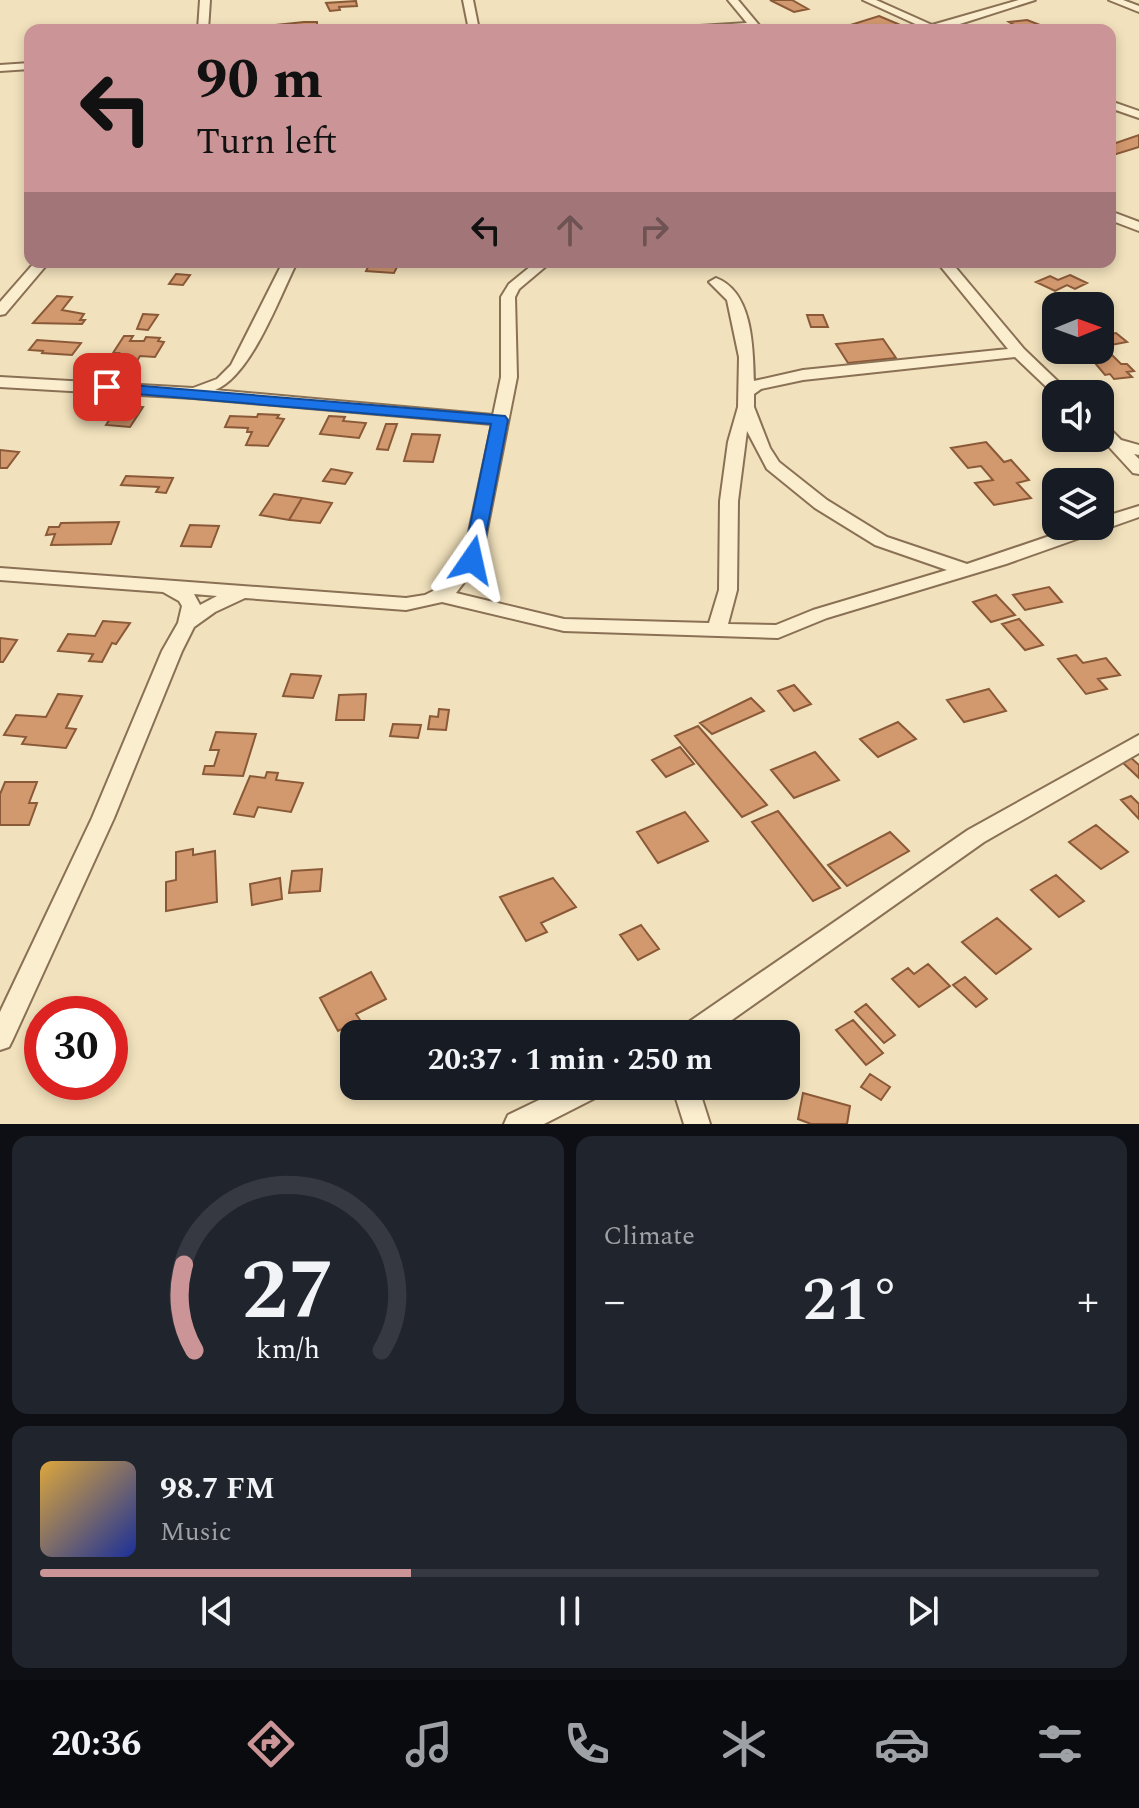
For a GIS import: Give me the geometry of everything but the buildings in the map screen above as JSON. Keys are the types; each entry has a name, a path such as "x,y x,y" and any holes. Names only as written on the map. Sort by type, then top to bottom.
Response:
{"street":[{"path":"203,24 205,0"},
{"path":"468,0 473,24"},
{"path":"733,0 754,24"},
{"path":"868,0 919,24"},
{"path":"947,24 1030,0"},
{"path":"1114,0 1139,9"},
{"path":"0,68 24,66"},
{"path":"1116,106 1139,115"},
{"path":"1116,217 1139,227"},
{"path":"0,311 37,268"},
{"path":"193,393 222,382 237,367 287,268"},
{"path":"0,574 406,604 424,603 442,596 456,586 472,560 509,377 508,297 514,287 537,268"},
{"path":"949,268 1019,352 1048,380"},
{"path":"713,632 722,618 728,590 729,501 736,442 746,400 746,357 739,316 734,299 716,282"},
{"path":"746,400 756,385 803,375 1019,352"},
{"path":"0,382 193,393 500,420"},
{"path":"746,400 762,448 773,465 821,504 881,541 967,570"},
{"path":"1115,443 1139,450"},
{"path":"1115,443 1139,469"},
{"path":"1114,520 1139,511"},
{"path":"442,596 564,625 778,632 820,614 1054,540"},
{"path":"901,547 926,583"},
{"path":"0,1039 103,818 172,651 187,623 191,606 186,597 164,586"},
{"path":"187,623 208,608 242,592"},
{"path":"712,1020 976,836 1139,743"},
{"path":"517,1124 566,1100"},
{"path":"689,1100 697,1124"}],"route":[{"path":"107,387 500,420 472,560"}]}
